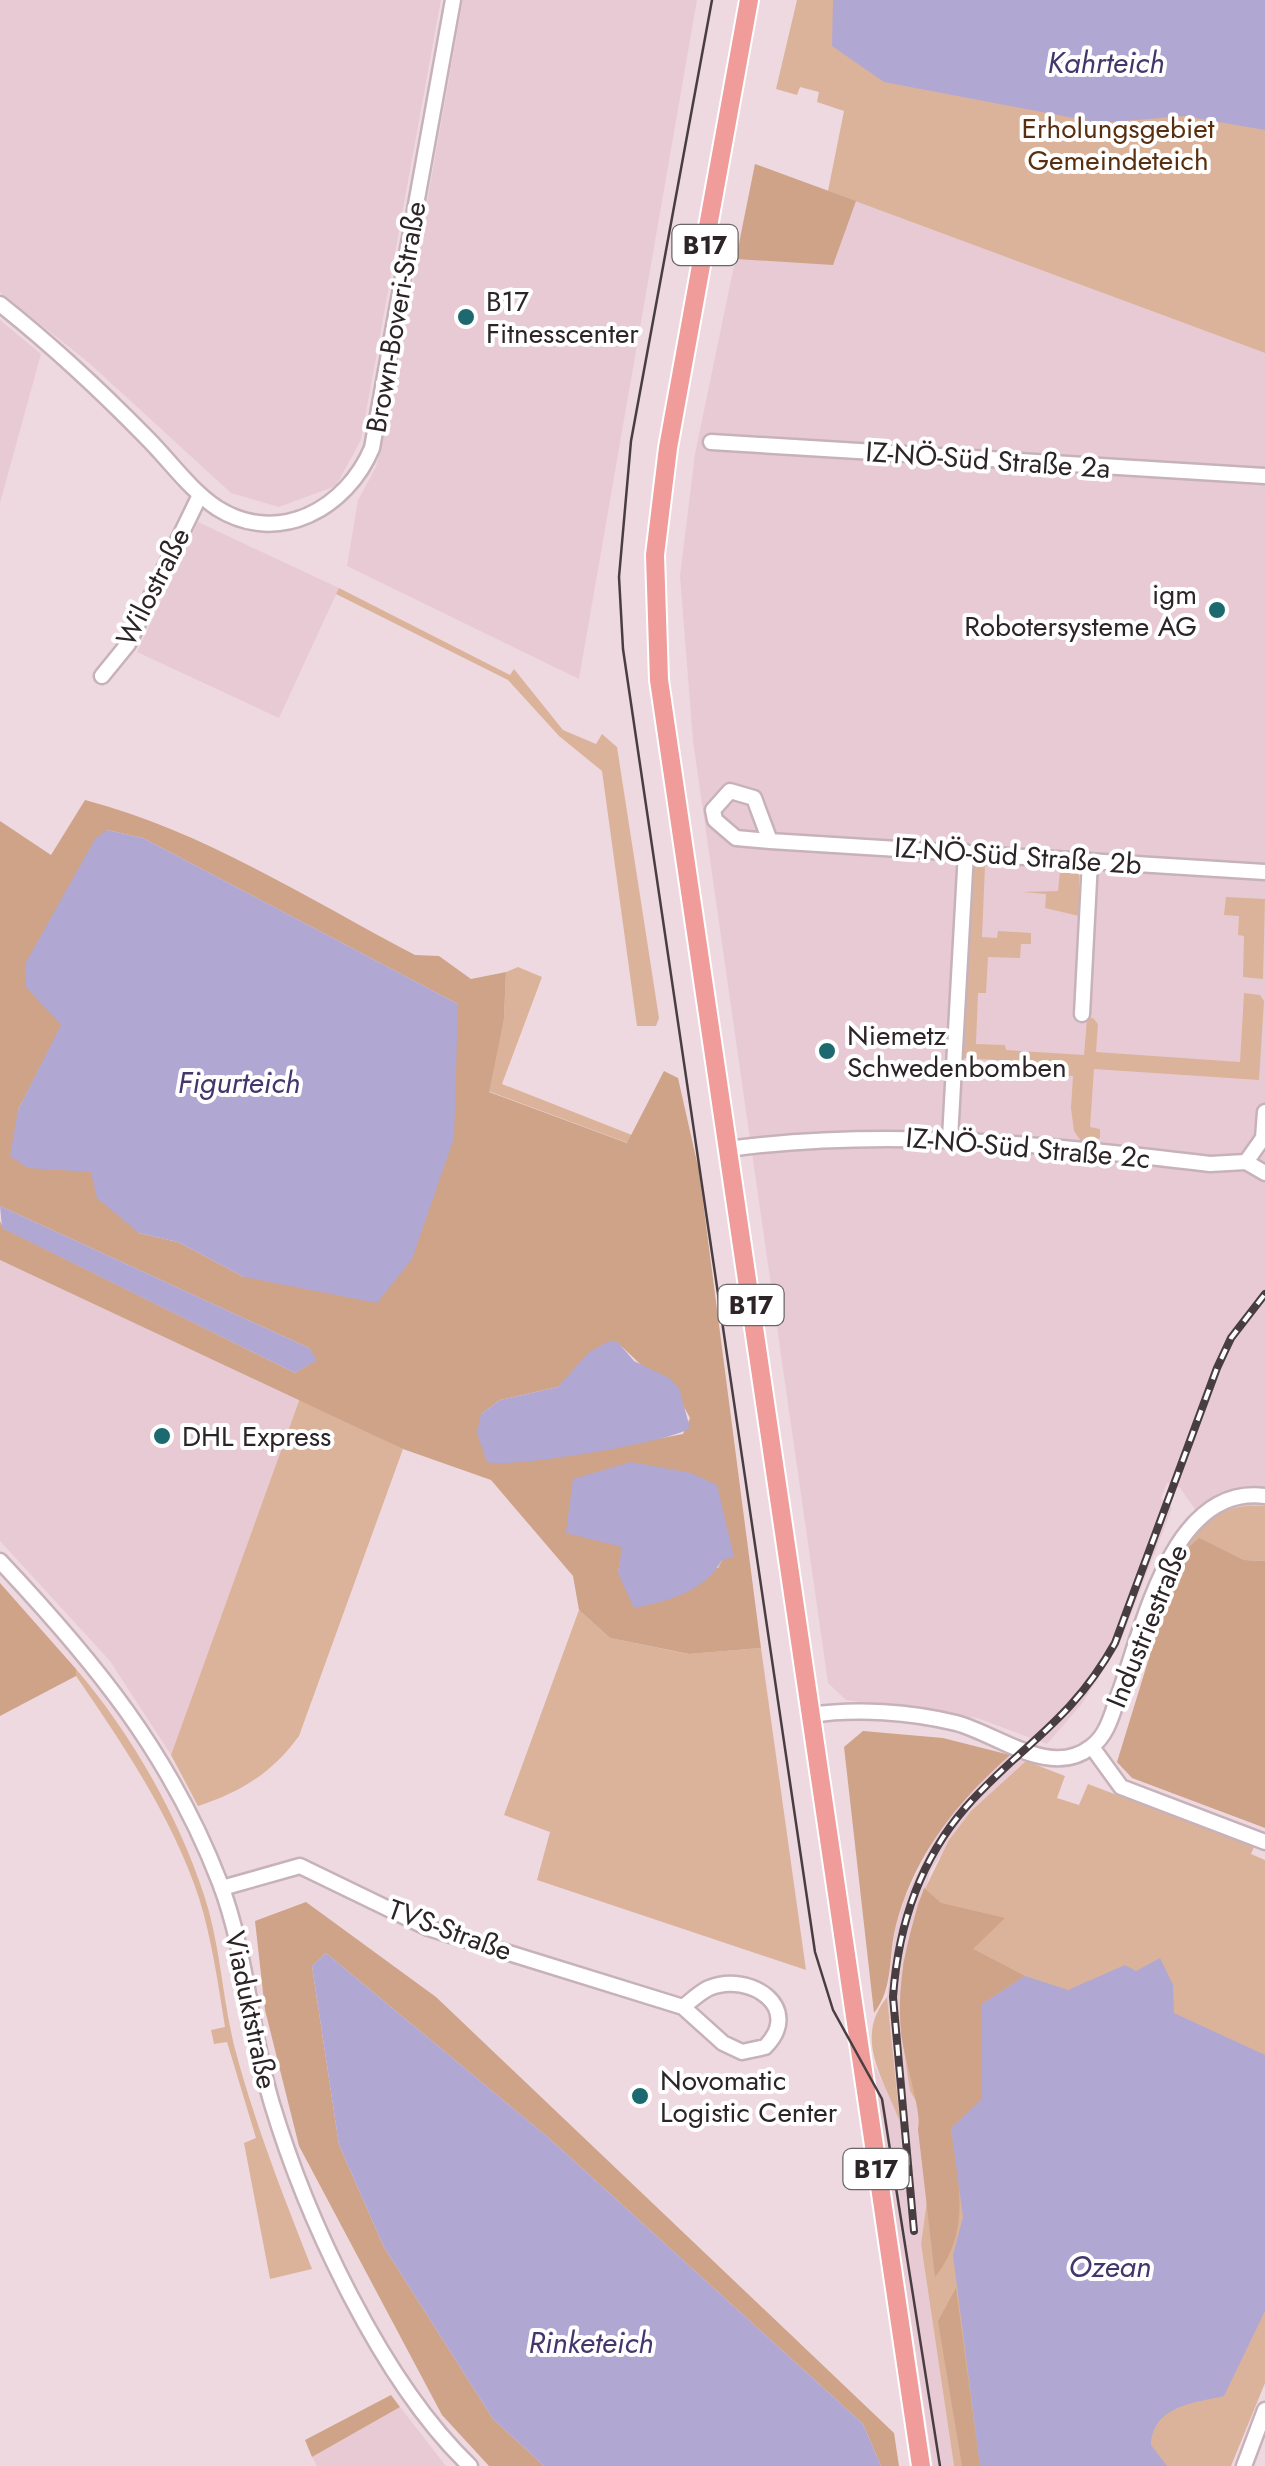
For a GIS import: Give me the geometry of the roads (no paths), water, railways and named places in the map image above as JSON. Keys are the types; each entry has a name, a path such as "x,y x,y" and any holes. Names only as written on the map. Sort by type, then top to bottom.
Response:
{"main road":[{"name":"B17","path":"750,0 668,448 656,555 658,680 921,2466"}],"street":[{"name":"Brown-Boveri-Straße","path":"0,304 78,368 200,495 240,518 279,523 331,504 360,475 382,404 453,0"},
{"name":"IZ-NÖ-Süd Straße 2a","path":"711,442 1265,476"},
{"name":"Wilostraße","path":"102,676 128,644 200,495"},
{"name":"IZ-NÖ-Süd Straße 2b","path":"770,841 1265,872"},
{"path":"950,1138 966,852"},
{"path":"1082,1014 1090,861"},
{"path":"1265,1112 1262,1138 1246,1162 1265,1173"},
{"name":"IZ-NÖ-Süd Straße 2c","path":"728,1149 887,1137 950,1138 1210,1164 1246,1162"},
{"name":"Industriestraße","path":"1092,1747 1104,1735 1176,1544 1210,1508 1230,1500 1265,1496"},
{"name":"Viaduktstraße","path":"4,1565 110,1683 144,1732 193,1820 222,1888 272,2104 311,2209 360,2312 420,2407 470,2466"},
{"path":"811,1715 857,1712 956,1724 1052,1760 1075,1757 1092,1747 1121,1787 1265,1842"},
{"name":"TVS-Straße","path":"222,1888 300,1866 428,1928 682,2006 722,2043 742,2052 765,2047 780,2024 778,2008 770,1996 755,1988 729,1984 708,1988 682,2006"},
{"path":"1244,2466 1265,2410"}],"water":[{"name":"Kahrteich","path":"833,0 1265,0 1265,130 1184,116 1100,123 884,82 832,46"},
{"name":"Figurteich","path":"107,830 143,838 458,1004 454,1138 412,1259 377,1303 244,1277 178,1242 139,1233 97,1198 91,1172 28,1168 10,1156 18,1110 61,1025 26,987 25,964 95,839"},
{"path":"0,1206 309,1348 317,1360 295,1373 2,1228"},
{"path":"609,1341 617,1341 634,1361 669,1378 679,1388 690,1428 590,1453 525,1462 487,1462 477,1433 481,1414 500,1400 558,1387 588,1353"},
{"path":"631,1462 691,1473 717,1485 734,1557 722,1560 705,1580 684,1593 634,1608 618,1573 622,1547 566,1533 573,1479"},
{"name":"Rinketeich","path":"326,1953 550,2139 863,2424 881,2466 544,2466 493,2419 384,2247 339,2145 312,1966"},
{"name":"Ozean","path":"1160,1958 1173,1985 1174,2013 1265,2055 1265,2311 1224,2396 1177,2408 1159,2422 1151,2445 1167,2466 980,2466 953,2255 963,2217 951,2128 982,2099 982,2004 1025,1976 1068,1990 1125,1965 1136,1971"}],"tram line":[{"path":"712,0 631,441 619,577 623,649 815,1952 833,2010 882,2099 940,2466"}],"railway":[{"path":"914,2231 893,1997 900,1945 914,1896 935,1850 966,1807 1063,1713 1115,1643 1217,1368 1231,1338 1265,1294"}],"place":[{"name":"B17 Fitnesscenter","path":"466,317"},
{"name":"igm Robotersysteme AG","path":"1217,610"},
{"name":"Niemetz Schwedenbomben","path":"827,1051"},
{"name":"DHL Express","path":"162,1436"},
{"name":"Novomatic Logistic Center","path":"640,2096"}],"park label":[{"name":"Erholungsgebiet Gemeindeteich","path":"1118,144"}]}
